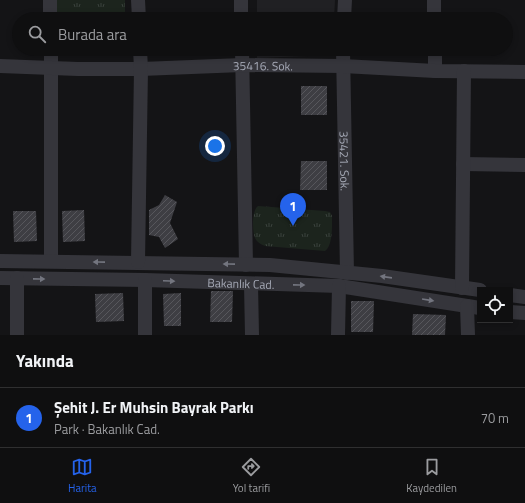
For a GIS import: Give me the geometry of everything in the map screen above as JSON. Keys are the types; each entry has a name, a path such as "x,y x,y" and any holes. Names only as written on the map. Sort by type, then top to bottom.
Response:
{"street":[{"path":"50,0 50,12"},
{"path":"138,0 139,12"},
{"path":"241,0 241,12"},
{"path":"344,12 345,0"},
{"path":"434,0 434,12"},
{"path":"51,56 51,261"},
{"path":"138,262 140,56"},
{"path":"242,56 246,264"},
{"name":"35421. Sok.","path":"343,56 347,272"},
{"path":"435,56 435,71"},
{"name":"35416. Sok.","path":"0,66 141,69 242,65 343,66 435,71 525,72"},
{"path":"462,288 464,71"},
{"path":"463,164 525,165"},
{"name":"Bakanlık Cad.","path":"0,261 270,265 382,276 477,290"},
{"name":"Bakanlık Cad.","path":"0,278 145,280 339,286 473,307"},
{"path":"17,278 17,335"},
{"path":"145,280 145,335"},
{"path":"251,284 252,335"},
{"path":"338,335 339,286"},
{"path":"513,295 525,297"},
{"path":"468,335 473,307"},
{"path":"513,312 525,314"}],"shaded area":[{"path":"257,0 335,0 334,12 257,12"},
{"path":"257,56 308,56 257,58"}],"green space":[{"path":"56,0 125,0 125,12 56,12"},
{"path":"258,206 330,212 332,216 332,230 328,248 325,251 265,246 260,244 255,238 253,226 256,208"}],"building":[{"path":"301,86 327,86 327,115 301,115"},
{"path":"301,161 327,161 327,190 300,190"},
{"path":"165,195 177,202 170,223 178,239 165,248 159,237 149,235 149,210 159,205"},
{"path":"84,210 85,241 63,242 62,211"},
{"path":"13,211 36,211 37,241 14,242"},
{"path":"211,291 233,291 232,322 210,322"},
{"path":"123,293 124,321 96,322 95,294"},
{"path":"181,293 181,326 164,326 163,294"},
{"path":"351,301 374,301 373,332 351,332"},
{"path":"413,314 446,315 445,335 412,335"}],"place":[{"name":"Şehit J. Er Muhsin Bayrak Parkı","path":"293,226"}]}
